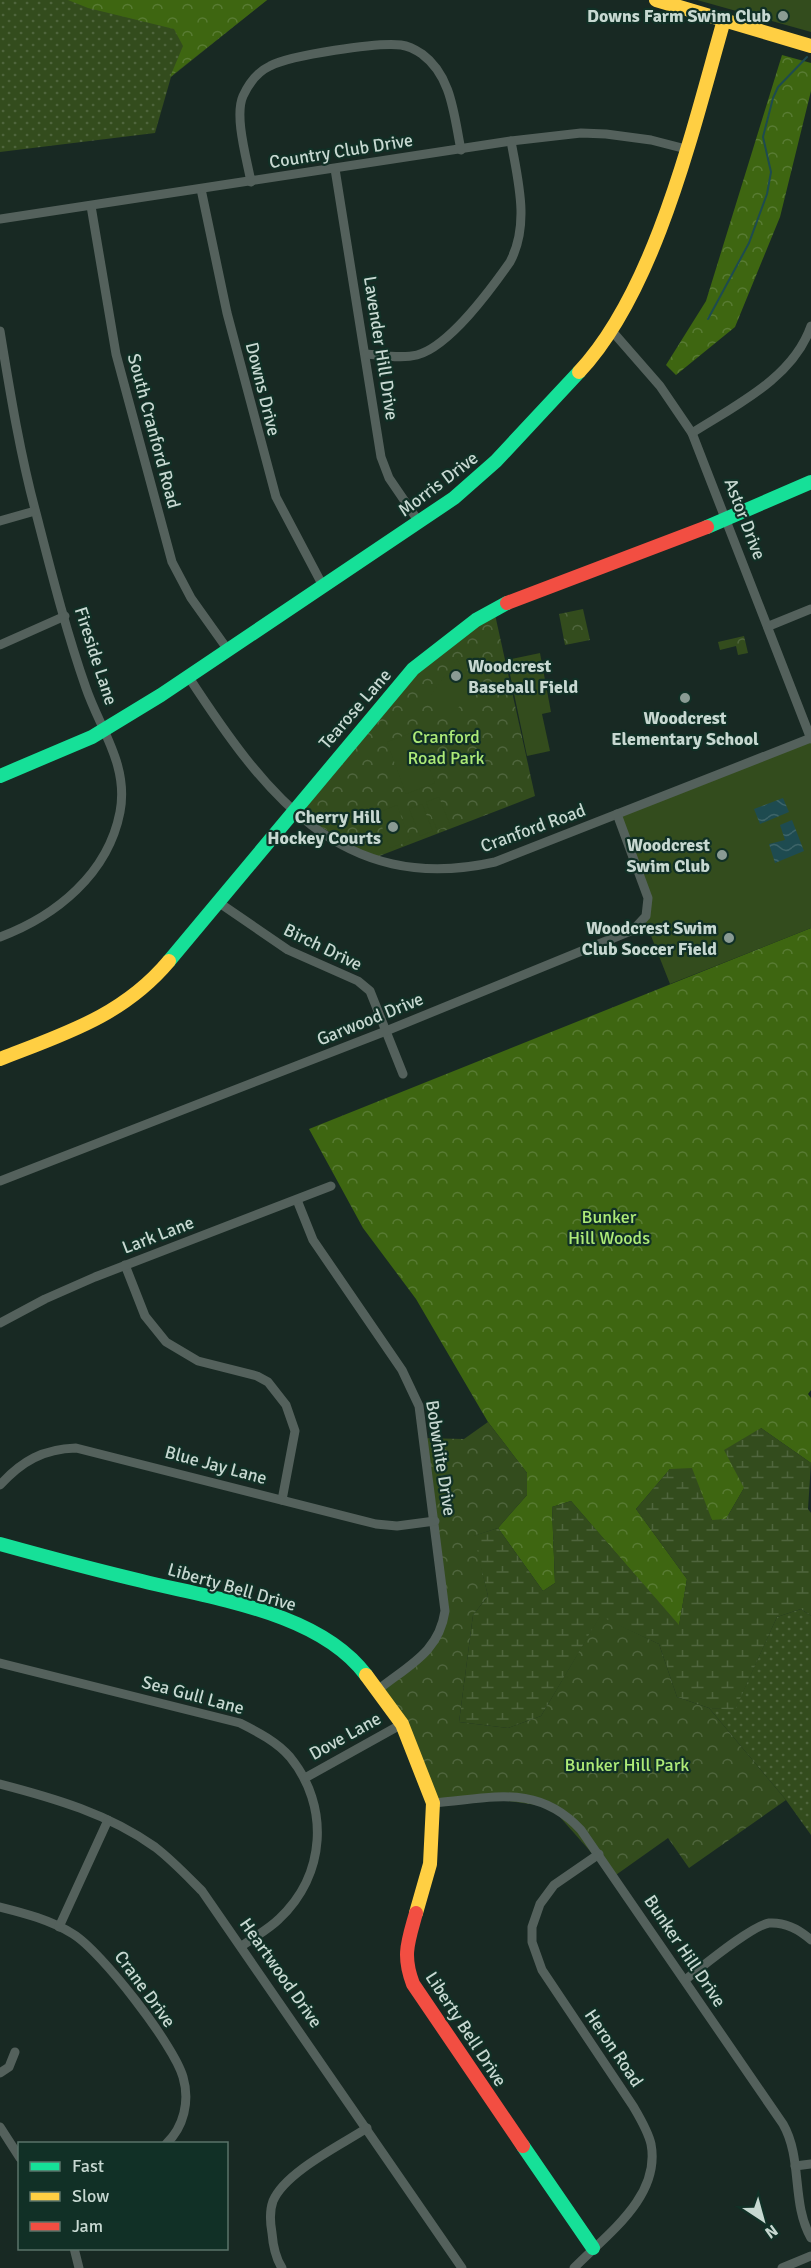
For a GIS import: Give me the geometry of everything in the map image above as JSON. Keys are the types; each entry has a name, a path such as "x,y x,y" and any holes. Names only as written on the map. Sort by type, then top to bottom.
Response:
{"street":[{"path":"656,0 811,46"},
{"name":"Morris Drive","path":"0,776 50,756 105,729 419,522 478,479 574,377 612,331 655,235 686,149 724,20"},
{"path":"251,182 240,118 242,98 253,78 272,65 330,52 389,44 402,45 423,55 445,80 461,150"},
{"name":"Country Club Drive","path":"0,219 511,141 581,133 651,140 686,149"},
{"path":"366,354 404,357 424,353 434,347 462,321 510,262 516,251 521,221 519,185 511,141"},
{"name":"Lavender Hill Drive","path":"335,169 381,458 389,478 419,522"},
{"name":"Downs Drive","path":"201,189 227,313 276,497 323,586"},
{"name":"South Cranford Road","path":"91,206 116,354 172,562 191,598 228,650"},
{"path":"692,433 777,376 801,349 811,326"},
{"name":"Fireside Lane","path":"0,331 35,511 86,688 118,762 120,811 112,838 102,859 73,894 39,920 0,937"},
{"name":"Astor Drive","path":"612,331 660,386 692,433 811,738"},
{"name":"Tearose Lane","path":"0,1059 91,1023 153,980 292,810 413,669 476,620 533,591 727,520 811,482"},
{"path":"0,521 35,511"},
{"path":"769,627 811,609"},
{"path":"0,645 65,616"},
{"name":"Cranford Road","path":"188,676 244,759 292,810 337,842 395,866 413,869 462,868 495,862 811,738"},
{"name":"Garwood Drive","path":"0,1181 386,1031 628,932 640,925 648,911 648,898 617,814"},
{"name":"Birch Drive","path":"218,902 288,950 357,981 370,991 403,1074"},
{"name":"Lark Lane","path":"0,1323 45,1299 125,1265 330,1186"},
{"name":"Bobwhite Drive","path":"297,1200 313,1240 402,1370 419,1406 446,1596 441,1634 432,1647 379,1689"},
{"path":"125,1265 145,1316 166,1342 198,1361 257,1376 268,1382 286,1405 295,1431 282,1500"},
{"name":"Blue Jay Lane","path":"0,1485 32,1457 59,1449 76,1448 376,1524 397,1526 435,1521"},
{"name":"Liberty Bell Drive","path":"0,1544 243,1606 292,1621 343,1650 379,1689 402,1724 433,1803 430,1864 418,1913 407,1940 406,1966 413,1984 431,2013 593,2248"},
{"name":"Sea Gull Lane","path":"0,1663 240,1723 273,1742 288,1755 305,1778 315,1801 318,1823 313,1867 299,1896 279,1920 242,1946"},
{"name":"Dove Lane","path":"305,1778 402,1724"},
{"name":"Heartwood Drive","path":"0,1784 92,1812 108,1820 169,1859 202,1891 462,2268"},
{"name":"Bunker Hill Drive","path":"433,1803 497,1796 522,1796 539,1801 570,1818 599,1854 783,2124 794,2147 801,2214 811,2238"},
{"path":"59,1927 108,1820"},
{"name":"Heron Road","path":"574,2268 638,2201 650,2173 651,2144 633,2106 542,1970 532,1942 536,1914 549,1891 554,1885 599,1854"},
{"name":"Crane Drive","path":"0,1907 24,1913 59,1927 96,1952 113,1972 179,2068 186,2094 185,2112 175,2134 168,2142"},
{"path":"685,1980 759,1926 784,1924 796,1929 811,1940"},
{"path":"0,2073 9,2067 15,2052"},
{"path":"0,2127 18,2155"},
{"path":"282,2268 274,2250 270,2219 273,2202 280,2190 295,2175 367,2128"},
{"path":"795,2166 811,2164"},
{"path":"74,2250 79,2268"},
{"path":"783,2268 811,2256"}],"green space":[{"path":"0,0 267,0 171,77 155,133 0,152"},
{"path":"68,0 267,0 170,77 183,46 174,29 88,8"},
{"name":"Downs Farm Swim Club","path":"697,0 811,0 811,32"},
{"path":"782,55 811,63 811,91 780,217 735,327 676,375 666,365 706,301"},
{"path":"583,609 590,640 565,645 559,614"},
{"name":"Cranford Road Park","path":"494,610 535,796 374,858 292,810 388,696"},
{"path":"744,636 748,653 738,655 736,646 720,650 718,642"},
{"path":"540,653 551,712 542,714 550,751 527,756 507,660"},
{"name":"Woodcrest Baseball Field","path":"457,659 476,692 452,713 431,695"},
{"path":"416,731 435,783 406,794 387,742"},
{"name":"Woodcrest Swim Club","path":"811,738 811,928 670,984 644,918 648,908 617,814"},
{"path":"439,797 450,825 437,830 426,802"},
{"path":"422,804 433,831 420,836 409,809"},
{"name":"Cherry Hill Hockey Courts","path":"397,805 410,841 390,848 377,813"},
{"name":"Bunker Hill Woods","path":"811,928 811,1390 808,1394 811,1398 811,1463 761,1428 744,1488 726,1519 713,1521 670,1469 636,1509 687,1579 679,1626 571,1501 552,1507 555,1583 543,1591 498,1528 527,1495 527,1473 488,1422 416,1299 363,1228 309,1129"},
{"name":"Bunker Hill Park","path":"488,1422 527,1473 527,1495 498,1528 474,1536 488,1596 473,1615 459,1722 508,1728 541,1716 600,1616 659,1644 677,1697 709,1708 786,1800 689,1868 668,1838 613,1877 551,1807 471,1796 431,1808 379,1687 429,1645 445,1611 420,1438 464,1439"},
{"path":"761,1428 811,1463 808,1509 811,1513 811,1616 801,1609 777,1617 735,1710 709,1708 677,1697 659,1644 600,1617 541,1716 508,1728 459,1722 473,1615 488,1596 473,1536 498,1528 543,1591 555,1583 552,1507 571,1501 679,1625 687,1579 636,1509 670,1469 692,1468 712,1520 726,1519 744,1488 724,1450"},
{"path":"801,1609 811,1616 811,1835 786,1800 709,1708 735,1709 777,1617"}],"water":[{"path":"783,798 789,812 760,824 754,809"},
{"path":"792,820 804,851 775,863 769,844 785,840 780,825"}],"waterway":[{"path":"708,319 749,243 767,194 771,172 763,137 773,98 778,87 807,57"}],"traffic: fast":[{"path":"0,776 92,737 161,695 454,498 496,461 579,372"},
{"path":"707,527 811,482"},
{"path":"169,961 413,669 476,620 507,603"},
{"path":"0,1544 263,1611 321,1636 346,1654 366,1675"},
{"path":"523,2146 593,2248"}],"traffic: slow":[{"path":"656,0 811,46"},
{"path":"579,372 606,338 630,298 651,253 685,157 724,20"},
{"path":"0,1059 69,1032 112,1010 151,980 169,961"},
{"path":"366,1675 402,1724 433,1803 430,1864 416,1913"}],"traffic: jam":[{"path":"507,603 707,527"},
{"path":"416,1913 407,1956 413,1984 523,2146"}],"place":[{"name":"Downs Farm Swim Club","path":"783,16"},
{"name":"Woodcrest Baseball Field","path":"456,676"},
{"name":"Woodcrest Elementary School","path":"685,698"},
{"name":"Cherry Hill Hockey Courts","path":"393,827"},
{"name":"Woodcrest Swim Club","path":"722,855"},
{"name":"Woodcrest Swim Club Soccer Field","path":"729,938"}]}
